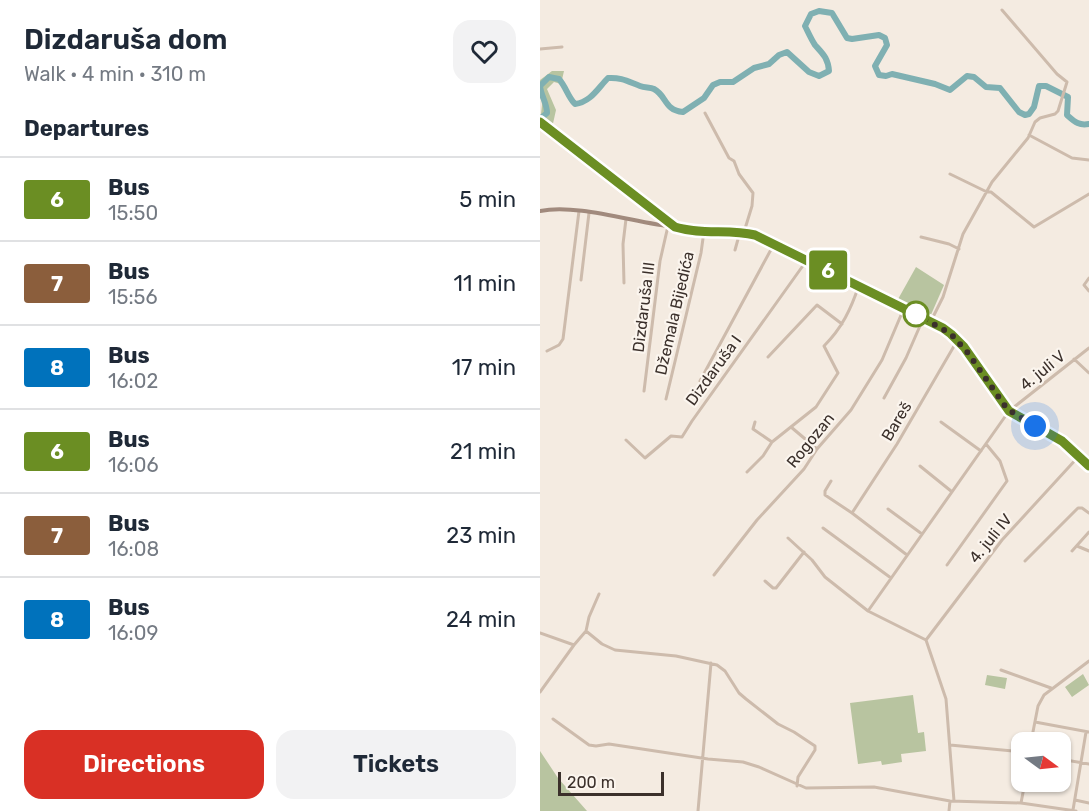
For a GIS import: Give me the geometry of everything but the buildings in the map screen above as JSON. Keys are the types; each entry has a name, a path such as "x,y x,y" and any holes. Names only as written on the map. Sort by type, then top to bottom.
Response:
{"street":[{"path":"931,321 943,297 963,234 987,192 1029,135 1035,122 1041,117 1055,114 1058,111 1066,90 1065,79 1052,69 1002,10"},
{"path":"540,50 562,47"},
{"path":"705,113 729,158 734,161 739,174 753,193 752,207 735,250"},
{"path":"540,122 675,227"},
{"path":"1029,135 1072,158 1089,160"},
{"path":"950,174 991,192 1034,227 1089,194"},
{"path":"540,211 554,209 579,211 689,231 742,232 774,244 931,321 958,340 1009,411 1059,440 1089,466"},
{"path":"547,351 563,339 579,211"},
{"path":"581,280 589,213"},
{"path":"624,283 623,244 626,219"},
{"name":"Dizdaruša III","path":"644,391 660,261 668,226"},
{"name":"Džemala Bijedića","path":"666,399 701,253 704,231"},
{"path":"921,237 959,249"},
{"path":"700,381 774,244"},
{"name":"Dizdaruša I","path":"626,440 645,458 671,436 682,437 807,260"},
{"path":"1089,278 1084,284 1089,291"},
{"name":"Rogozan","path":"747,472 763,456 772,442 816,407 838,373 824,346 842,324 852,306 859,285"},
{"path":"768,357 817,305 842,324"},
{"name":"Rogozan","path":"714,575 757,520 804,468 817,449 851,410 869,382 904,308"},
{"name":"Bareš","path":"884,398 924,318"},
{"name":"Bareš","path":"852,513 897,444 958,340"},
{"name":"4. juli V","path":"1009,411 1089,348"},
{"path":"1074,359 1089,373"},
{"path":"868,611 1009,411"},
{"name":"Rogozan","path":"755,422 753,429 755,432 772,442"},
{"path":"941,422 981,451"},
{"path":"790,427 817,449"},
{"path":"947,565 1007,481 1000,461 986,444"},
{"name":"4. juli IV","path":"926,640 1002,540 1079,456"},
{"path":"920,466 952,492"},
{"path":"831,481 825,495 907,555"},
{"path":"888,508 922,534"},
{"path":"1025,561 1078,508 1089,513"},
{"path":"823,528 891,578"},
{"path":"1072,551 1089,532"},
{"path":"788,537 812,560 825,577 868,611 926,640 945,699 950,745 952,801 949,811"},
{"path":"1077,546 1089,551"},
{"path":"765,581 776,588 804,552"},
{"path":"540,692 586,631 588,617 599,594"},
{"path":"586,631 609,648 676,656 717,665 746,699 778,724 815,746 815,750 798,777 797,786"},
{"path":"540,633 574,645"},
{"path":"1033,732 1041,700 1051,688 1089,661"},
{"path":"698,811 711,663"},
{"path":"1000,669 1051,688"},
{"path":"553,718 589,745 609,744 754,765 797,786 806,788 874,787 952,801 1021,803 1074,811 1088,732 1035,722"},
{"path":"950,745 1011,751"},
{"path":"1071,761 1089,764"},
{"path":"1021,803 1023,792"},
{"path":"1075,800 1089,803"}],"green space":[{"path":"552,71 564,71 561,84 554,82 547,89 556,110 552,128 546,122 540,123 542,105 540,80"},
{"path":"916,267 944,285 930,317 897,301"},
{"path":"1083,674 1089,685 1072,697 1065,687"},
{"path":"987,675 1007,678 1005,689 985,685"},
{"path":"913,695 918,733 924,732 926,751 901,754 902,762 882,765 881,761 858,764 850,703"},
{"path":"540,751 558,778 587,811 540,811"}],"waterway":[{"path":"540,119 547,113 540,86 549,77 559,79 575,104 590,98 608,78 613,78 654,89 672,109 683,112 704,98 713,85 720,82 733,82 754,68 769,64 779,55 787,52 809,72 819,76 829,71 828,63 805,26 811,14 819,11 832,13 847,38 879,35 885,38 887,45 875,66 879,75 892,74 950,90 967,76 974,77 986,87 1000,88 1019,112 1025,115 1029,114 1034,107 1039,86 1046,86 1068,97 1067,115 1077,123 1089,124"}],"bus line":[{"name":"6","path":"540,122 675,227 689,231 740,232 755,235 943,328 964,347 986,382 1009,411 1062,441 1089,466"}],"route":[{"path":"916,314 931,321 958,340 1007,409 1035,426"}]}
